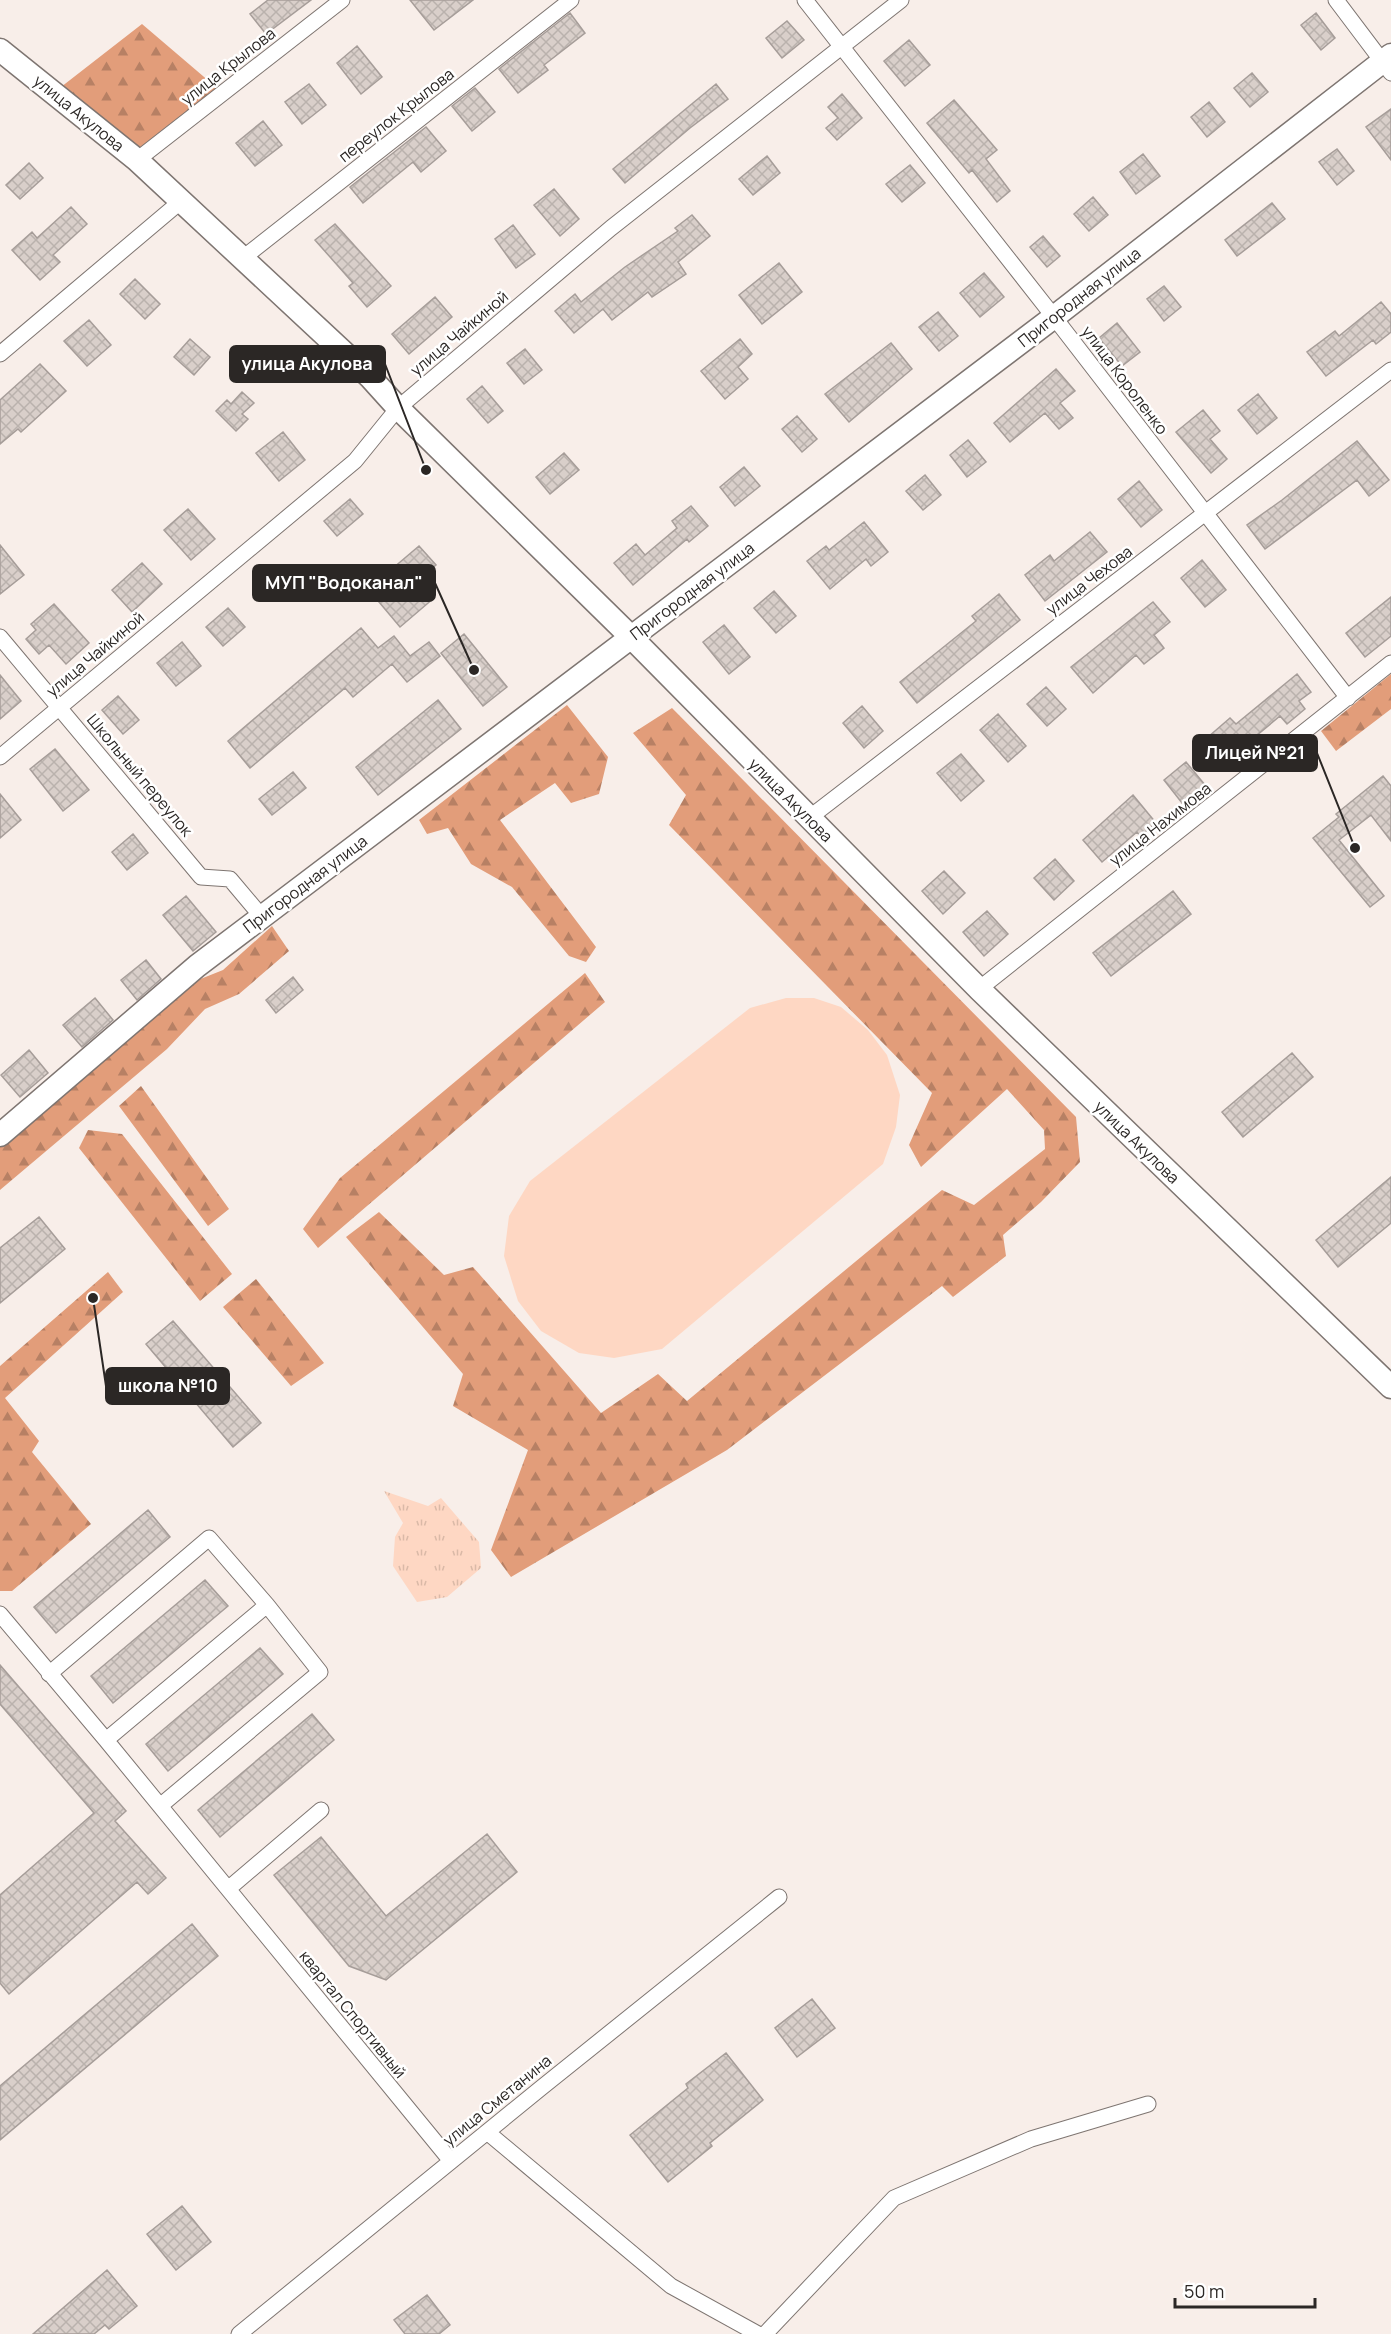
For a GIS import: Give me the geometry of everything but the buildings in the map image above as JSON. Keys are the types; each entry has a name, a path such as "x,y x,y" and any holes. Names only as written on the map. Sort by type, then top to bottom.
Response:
{"main road":[{"name":"улица Акулова","path":"0,50 136,160 370,377 398,408 631,638 979,989 1391,1387"},
{"name":"Пригородная улица","path":"0,1135 196,966 1388,63"}],"street":[{"name":"улица Крылова","path":"136,160 342,0"},
{"name":"переулок Крылова","path":"243,258 570,0"},
{"name":"улица Короленко","path":"805,0 1054,317 1348,698"},
{"name":"улица Чайкиной","path":"0,757 355,461 398,408 611,228 901,0"},
{"path":"1336,0 1388,63"},
{"path":"0,354 180,202"},
{"name":"улица Чехова","path":"809,818 1391,370"},
{"name":"Школьный переулок","path":"0,637 201,877 230,879 261,917"},
{"name":"улица Нахимова","path":"979,989 1391,663"},
{"path":"49,1674 209,1538 267,1605 320,1672 160,1806"},
{"path":"106,1740 267,1605"},
{"name":"квартал Спортивный","path":"0,1614 451,2162"},
{"path":"228,1889 321,1810"},
{"name":"улица Сметанина","path":"239,2334 779,1897"},
{"path":"765,2334 894,2198 1031,2139 1148,2104"},
{"path":"487,2132 671,2286 758,2334"}],"green space":[{"path":"142,24 217,88 138,149 61,87"},
{"path":"1391,674 1391,709 1336,751 1321,731"},
{"path":"567,705 608,757 599,794 571,803 555,783 500,820 596,947 586,962 569,956 512,887 471,864 448,828 427,834 419,820"},
{"path":"672,708 1076,1117 1080,1162 1041,1202 1003,1235 1006,1256 953,1297 942,1286 727,1450 511,1577 491,1550 528,1450 453,1406 463,1374 346,1237 379,1212 444,1275 473,1267 601,1413 658,1374 687,1401 942,1190 974,1205 1045,1149 1044,1130 1007,1089 921,1167 909,1145 932,1093 669,825 686,795 633,733"},
{"path":"272,926 289,951 239,994 205,1009 167,1049 0,1190 0,1146 198,980 223,970"},
{"path":"585,973 605,1002 318,1248 303,1229 340,1178"},
{"path":"786,998 814,998 841,1007 868,1030 887,1055 900,1095 896,1127 883,1164 662,1349 614,1358 579,1353 541,1331 518,1301 504,1256 509,1216 530,1181 750,1008"},
{"path":"141,1086 229,1209 208,1226 119,1106"},
{"path":"88,1130 122,1134 232,1274 200,1301 79,1148"},
{"path":"108,1272 123,1292 5,1398 39,1441 32,1452 91,1524 12,1591 0,1591 0,1366"},
{"path":"256,1279 324,1363 291,1386 223,1307"},
{"path":"384,1491 428,1506 441,1498 479,1542 481,1568 447,1597 417,1602 393,1566 395,1537 403,1523"}],"place":[{"name":"улица Акулова","path":"426,470"},
{"name":"МУП \"Водоканал\"","path":"474,670"},
{"name":"Лицей №21","path":"1355,848"},
{"name":"школа №10","path":"93,1298"}]}
